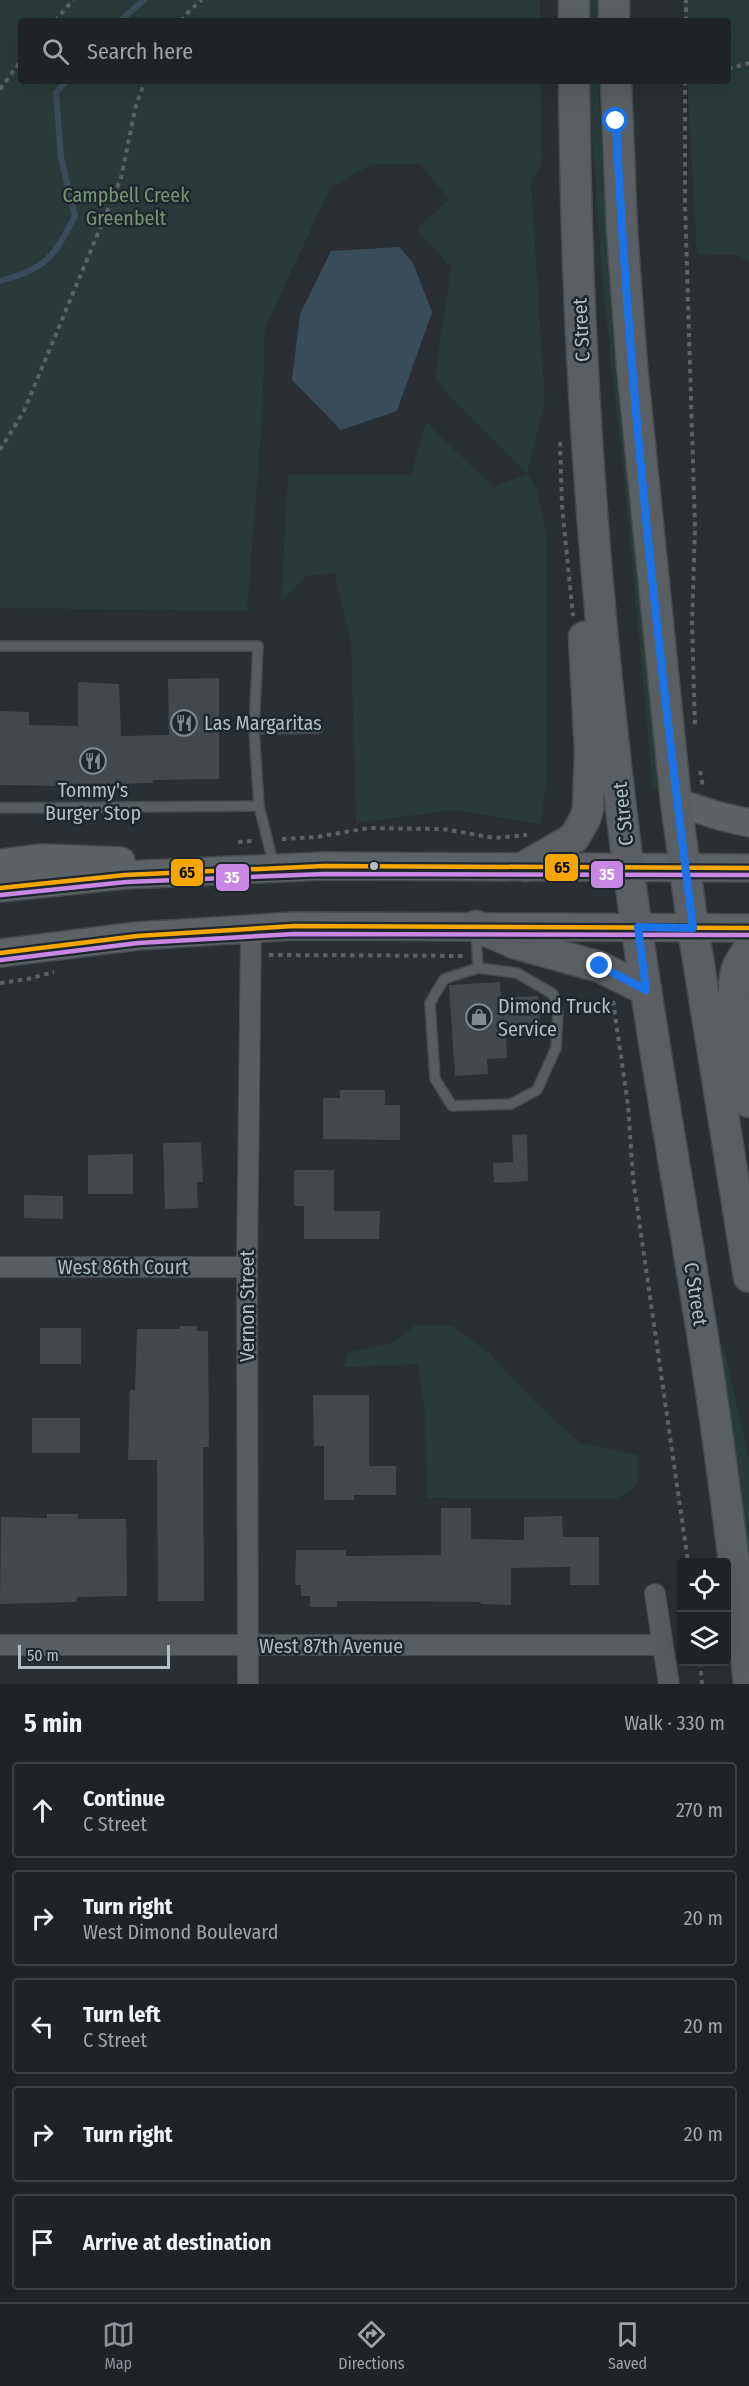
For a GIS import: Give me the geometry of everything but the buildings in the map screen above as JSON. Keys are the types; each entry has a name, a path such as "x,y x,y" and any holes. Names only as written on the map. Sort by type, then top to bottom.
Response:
{"main road":[{"path":"573,0 574,18"},
{"path":"614,0 614,18"},
{"name":"C Street","path":"574,84 577,253 588,471 601,620 629,867 646,990 707,1363 749,1683"},
{"path":"616,84 622,231 632,366 676,802 693,928 749,1277"},
{"path":"526,866 574,838 588,809 590,740 584,631 570,470 584,387"},
{"path":"676,802 749,823"},
{"path":"0,863 43,858 118,860 214,869"},
{"path":"0,888 83,878 274,867 367,865 749,868"},
{"path":"0,953 127,937 251,941 325,926 749,928"},
{"path":"476,926 514,943 600,966 646,990"},
{"path":"749,949 737,967 734,990 738,1035 749,1102"}],"street":[{"name":"Vernon Street","path":"248,1684 247,1267 251,941"},
{"name":"West 86th Court","path":"0,1267 247,1267"},
{"path":"655,1594 661,1645 669,1684"},
{"name":"West 87th Avenue","path":"0,1645 661,1645"}],"lane":[{"path":"0,646 258,646 254,729 259,806 274,867"},
{"path":"254,729 318,728"},
{"path":"0,808 259,806"},
{"path":"476,926 478,968"},
{"path":"478,968 518,973 553,994 558,1012 556,1048 537,1090 511,1104 452,1106 435,1079 430,1003 444,979 478,968"}],"path":[{"path":"58,18 73,0"},
{"path":"183,18 202,0"},
{"path":"686,0 686,18"},
{"path":"731,68 749,63"},
{"path":"0,89 18,65"},
{"path":"0,450 24,411 48,358 80,274 121,178 136,105 144,84"},
{"path":"685,84 685,205 695,527 692,624 696,730"},
{"path":"698,763 704,790"},
{"path":"238,842 316,837 369,828 443,829 495,838 530,835"},
{"path":"251,941 283,956 478,956"},
{"path":"0,983 28,979 62,969"},
{"path":"612,996 628,1106 633,1178 680,1493 687,1558"},
{"path":"700,1666 702,1684"}],"green space":[{"name":"Campbell Creek Greenbelt","path":"0,0 540,0 540,18 18,18 18,84 541,84 542,165 531,180 545,402 527,473 537,489 546,533 547,776 541,824 453,810 356,823 351,642 334,573 306,576 281,602 288,475 411,475 426,422 493,487 527,474 447,394 435,377 451,267 416,229 449,199 420,164 372,164 330,188 265,328 262,421 247,611 0,608"},
{"path":"587,0 598,0 598,18 587,18"},
{"path":"683,0 749,0 749,262 737,255 697,254 687,84 731,84 731,18 684,18"},
{"path":"588,84 598,84 614,356 660,787 653,788 623,466 603,288"},
{"path":"414,1326 452,1326 489,1353 534,1401 580,1443 638,1455 638,1484 617,1499 427,1498 425,1412 418,1364 344,1367 347,1353 393,1343"},
{"path":"718,1344 723,1344 749,1459 749,1557 737,1466"}],"water":[{"path":"399,247 413,263 432,312 397,411 341,430 292,380 300,314 331,251"}],"waterway":[{"path":"123,18 144,0"},
{"path":"0,281 39,266 54,252 75,216 61,158 56,93 64,84"}],"transit line":[{"name":"65","path":"0,888 125,875 324,866 749,868"},
{"name":"35","path":"1,895 126,882 324,874 749,875"},
{"name":"65","path":"0,953 137,936 294,926 749,928"},
{"name":"35","path":"1,960 138,943 294,934 749,935"}],"place":[{"name":"Las Margaritas","path":"184,723"},
{"name":"Tommy's Burger Stop","path":"93,761"},
{"name":"Dimond Truck Service","path":"479,1017"}],"route":[{"path":"600,966 646,990 638,927 693,928 676,802 632,366 616,121"}]}
